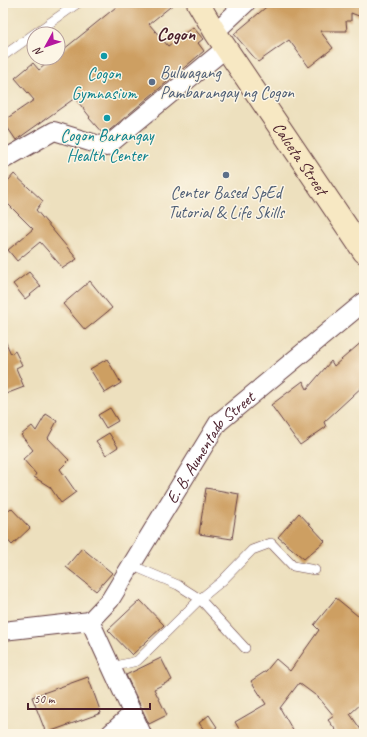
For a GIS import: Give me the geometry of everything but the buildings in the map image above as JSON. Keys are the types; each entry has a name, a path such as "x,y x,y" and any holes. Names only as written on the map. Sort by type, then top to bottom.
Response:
{"main road":[{"name":"Calceta Street","path":"198,3 220,40 364,252"}],"street":[{"path":"3,160 54,131 106,147 220,40 246,3"},
{"name":"E. B. Aumentado Street","path":"90,621 110,600 218,423 364,302"},
{"path":"3,631 90,621 142,734"},
{"path":"110,734 133,713"}],"lane":[{"path":"45,26 78,3"},
{"path":"3,56 26,40"},
{"path":"112,668 137,661 200,599 222,581 252,550 271,543 293,566 315,570"},
{"path":"131,565 178,585 200,599 245,648"}],"place":[{"name":"Cogon Gymnasium","path":"104,56"},
{"name":"Bulwagang Pambarangay ng Cogon","path":"152,82"},
{"name":"Cogon Barangay Health Center","path":"107,118"},
{"name":"Center Based SpEd Tutorial & Life Skills","path":"226,175"}],"district":[{"name":"Cogon","path":"176,34"}]}
